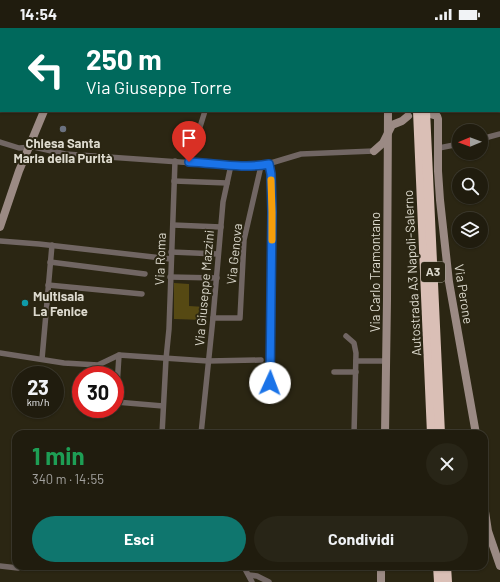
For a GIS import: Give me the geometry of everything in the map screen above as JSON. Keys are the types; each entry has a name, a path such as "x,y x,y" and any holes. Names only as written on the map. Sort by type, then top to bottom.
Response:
{"highway":[{"name":"Autostrada A3 Napoli-Salerno","path":"428,112 440,430"},
{"name":"Autostrada A3 Napoli-Salerno","path":"413,114 432,430"},
{"path":"438,570 439,582"},
{"path":"446,570 447,582"}],"street":[{"path":"0,227 28,148 44,112"},
{"path":"189,162 205,112"},
{"path":"388,112 399,118"},
{"name":"Via Carlo Tramontano","path":"385,430 388,112"},
{"name":"Via Perone","path":"428,112 437,116 438,119 438,171 449,282 475,430"},
{"path":"388,121 413,114"},
{"path":"374,151 383,144 392,125 413,114"},
{"path":"488,137 500,134"},
{"path":"0,142 19,148 34,147 65,154 261,166 302,154 388,151"},
{"path":"439,148 452,145"},
{"path":"374,151 384,156 388,166"},
{"name":"Via Roma","path":"162,430 169,329 175,161"},
{"path":"269,164 271,174 272,212 269,396"},
{"name":"Via Giuseppe Mazzini","path":"231,165 223,202 217,278 208,360 261,360"},
{"name":"Via Genova","path":"213,318 240,318 244,240 261,166"},
{"path":"174,181 227,183"},
{"path":"173,225 221,227"},
{"path":"0,241 52,245 171,259"},
{"path":"42,359 52,245"},
{"path":"171,252 218,254"},
{"path":"50,262 145,274"},
{"path":"170,277 217,278"},
{"path":"48,285 142,294"},
{"path":"346,336 354,343 356,361 354,430"},
{"path":"0,353 64,363 98,365 119,355 166,359 208,360 200,430"},
{"path":"119,355 116,402 163,406"},
{"path":"356,361 386,361"},
{"path":"334,372 356,372"},
{"path":"488,530 500,566"},
{"path":"0,566 12,567"},
{"path":"245,570 252,582"},
{"path":"381,570 381,582"},
{"path":"249,575 257,576 269,582"}],"shaded area":[{"path":"174,283 189,284 189,306 205,307 205,320 174,319"}],"slow traffic":[{"path":"271,180 272,240"}],"place":[{"name":"Chiesa Santa Maria della Purità","path":"63,129"},
{"name":"Multisala La Fenice","path":"25,303"}],"route":[{"path":"189,162 237,166 261,166 269,164 271,174 272,212 270,383"}]}
